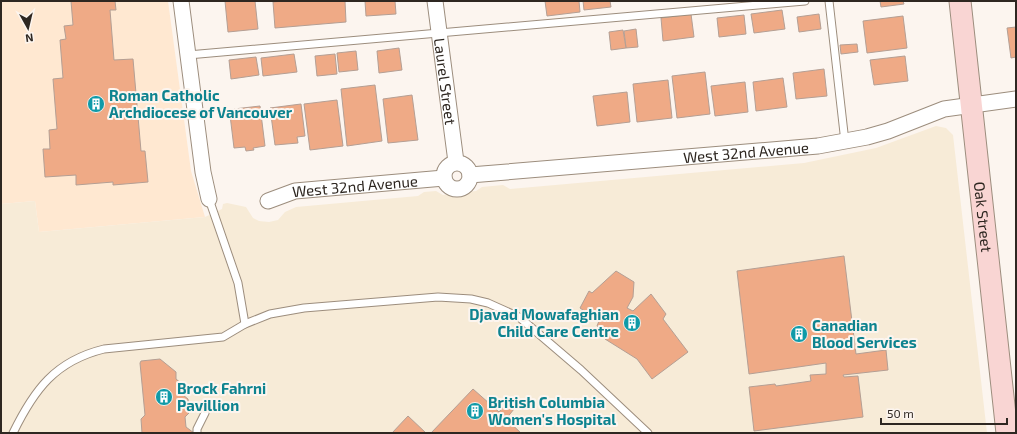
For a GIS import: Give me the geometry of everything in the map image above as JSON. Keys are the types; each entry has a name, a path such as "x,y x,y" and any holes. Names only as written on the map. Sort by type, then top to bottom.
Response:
{"main road":[{"name":"Oak Street","path":"960,1 1010,426"}],"street":[{"path":"181,1 203,172 209,199"},
{"name":"Laurel Street","path":"435,1 456,162"},
{"name":"West 32nd Avenue","path":"470,175 818,146 845,142 888,131 944,109 1016,99"},
{"path":"456,162 465,165 468,168 470,175 467,185 460,189 451,188 445,182 444,178 445,169 456,162"},
{"name":"West 32nd Avenue","path":"268,201 296,192 444,178"}],"lane":[{"path":"188,54 804,1"},
{"path":"829,1 845,142"},
{"path":"209,199 238,283 245,324"},
{"path":"13,433 25,408 47,380 61,368 82,356 104,349 223,336 245,324 278,312 335,305 438,297 471,298 488,303 519,317 581,370 648,433"},
{"path":"197,433 197,429 205,412"}],"shaded area":[{"path":"1,1 168,1 191,171 205,217 39,232 35,201 1,204"},
{"path":"936,126 946,128 953,135 987,433 1,433 1,204 35,201 39,232 205,217 222,209 223,204 227,203 246,207 253,218 259,221 269,222 278,220 285,212 296,207 418,196 424,192 436,191 443,195 476,191 482,187 503,185 510,189 804,163 876,148"}],"building":[{"name":"Roman Catholic Archdiocese of Vancouver","path":"71,1 115,1 116,10 110,10 114,60 133,59 141,151 145,151 148,182 113,185 113,182 76,185 76,175 45,177 43,149 50,149 49,130 57,129 53,79 63,78 60,40 66,39 64,26 73,25"},
{"path":"225,1 255,1 258,29 228,32"},
{"path":"345,1 346,22 275,28 273,2"},
{"path":"365,1 395,1 396,14 366,16"},
{"path":"545,1 579,1 580,12 547,16"},
{"path":"583,1 610,1 611,7 584,10"},
{"path":"880,1 903,1 904,4 881,7"},
{"path":"782,10 785,29 754,33 751,14"},
{"path":"691,14 694,37 663,41 661,18"},
{"path":"819,14 821,29 799,32 797,17"},
{"path":"744,15 746,34 719,37 717,18"},
{"path":"903,16 907,48 867,53 863,21"},
{"path":"1016,27 1016,57 1011,58 1007,28"},
{"path":"636,29 638,47 626,48 624,31"},
{"path":"623,30 626,48 611,50 609,32"},
{"path":"857,44 858,52 841,54 840,45"},
{"path":"399,48 402,70 379,73 377,51"},
{"path":"356,51 358,70 339,72 337,53"},
{"path":"294,54 297,72 263,76 261,58"},
{"path":"335,54 337,74 317,76 315,56"},
{"path":"905,56 908,81 874,85 870,60"},
{"path":"256,57 259,75 231,79 229,60"},
{"path":"824,69 827,96 796,99 793,73"},
{"path":"705,72 710,114 677,118 672,76"},
{"path":"783,78 787,107 756,111 753,82"},
{"path":"668,80 672,118 637,122 633,84"},
{"path":"745,82 748,112 715,116 711,86"},
{"path":"375,85 382,141 347,146 341,89"},
{"path":"627,92 630,122 597,126 593,96"},
{"path":"412,95 418,140 388,143 383,99"},
{"path":"337,100 343,146 310,150 304,104"},
{"path":"301,104 305,136 297,137 298,143 275,145 270,108"},
{"path":"260,106 265,146 246,151 245,147 234,148 230,115 235,115 234,109"},
{"name":"Canadian Blood Services","path":"844,256 856,354 886,350 888,370 843,375 844,377 858,376 863,417 754,431 749,387 775,384 776,386 811,381 810,375 826,374 826,363 749,374 737,271"},
{"name":"Djavad Mowafaghian Child Care Centre","path":"616,271 634,282 633,297 627,308 633,311 651,294 666,314 663,319 688,352 652,379 637,359 605,339 607,335 597,326 599,321 580,308 589,291 592,293"},
{"name":"Brock Fahrni Pavillion","path":"160,359 176,372 176,379 182,384 183,395 188,399 189,413 185,417 186,427 194,433 142,433 141,419 145,415 140,363 141,361"},
{"name":"British Columbia Women's Hospital","path":"473,389 499,412 507,403 514,409 506,419 521,433 431,433"},
{"path":"408,416 426,433 392,433"}],"place":[{"name":"Roman Catholic Archdiocese of Vancouver","path":"96,104"},
{"name":"Djavad Mowafaghian Child Care Centre","path":"632,323"},
{"name":"Canadian Blood Services","path":"799,334"},
{"name":"Brock Fahrni Pavillion","path":"164,397"},
{"name":"British Columbia Women's Hospital","path":"475,411"}]}
